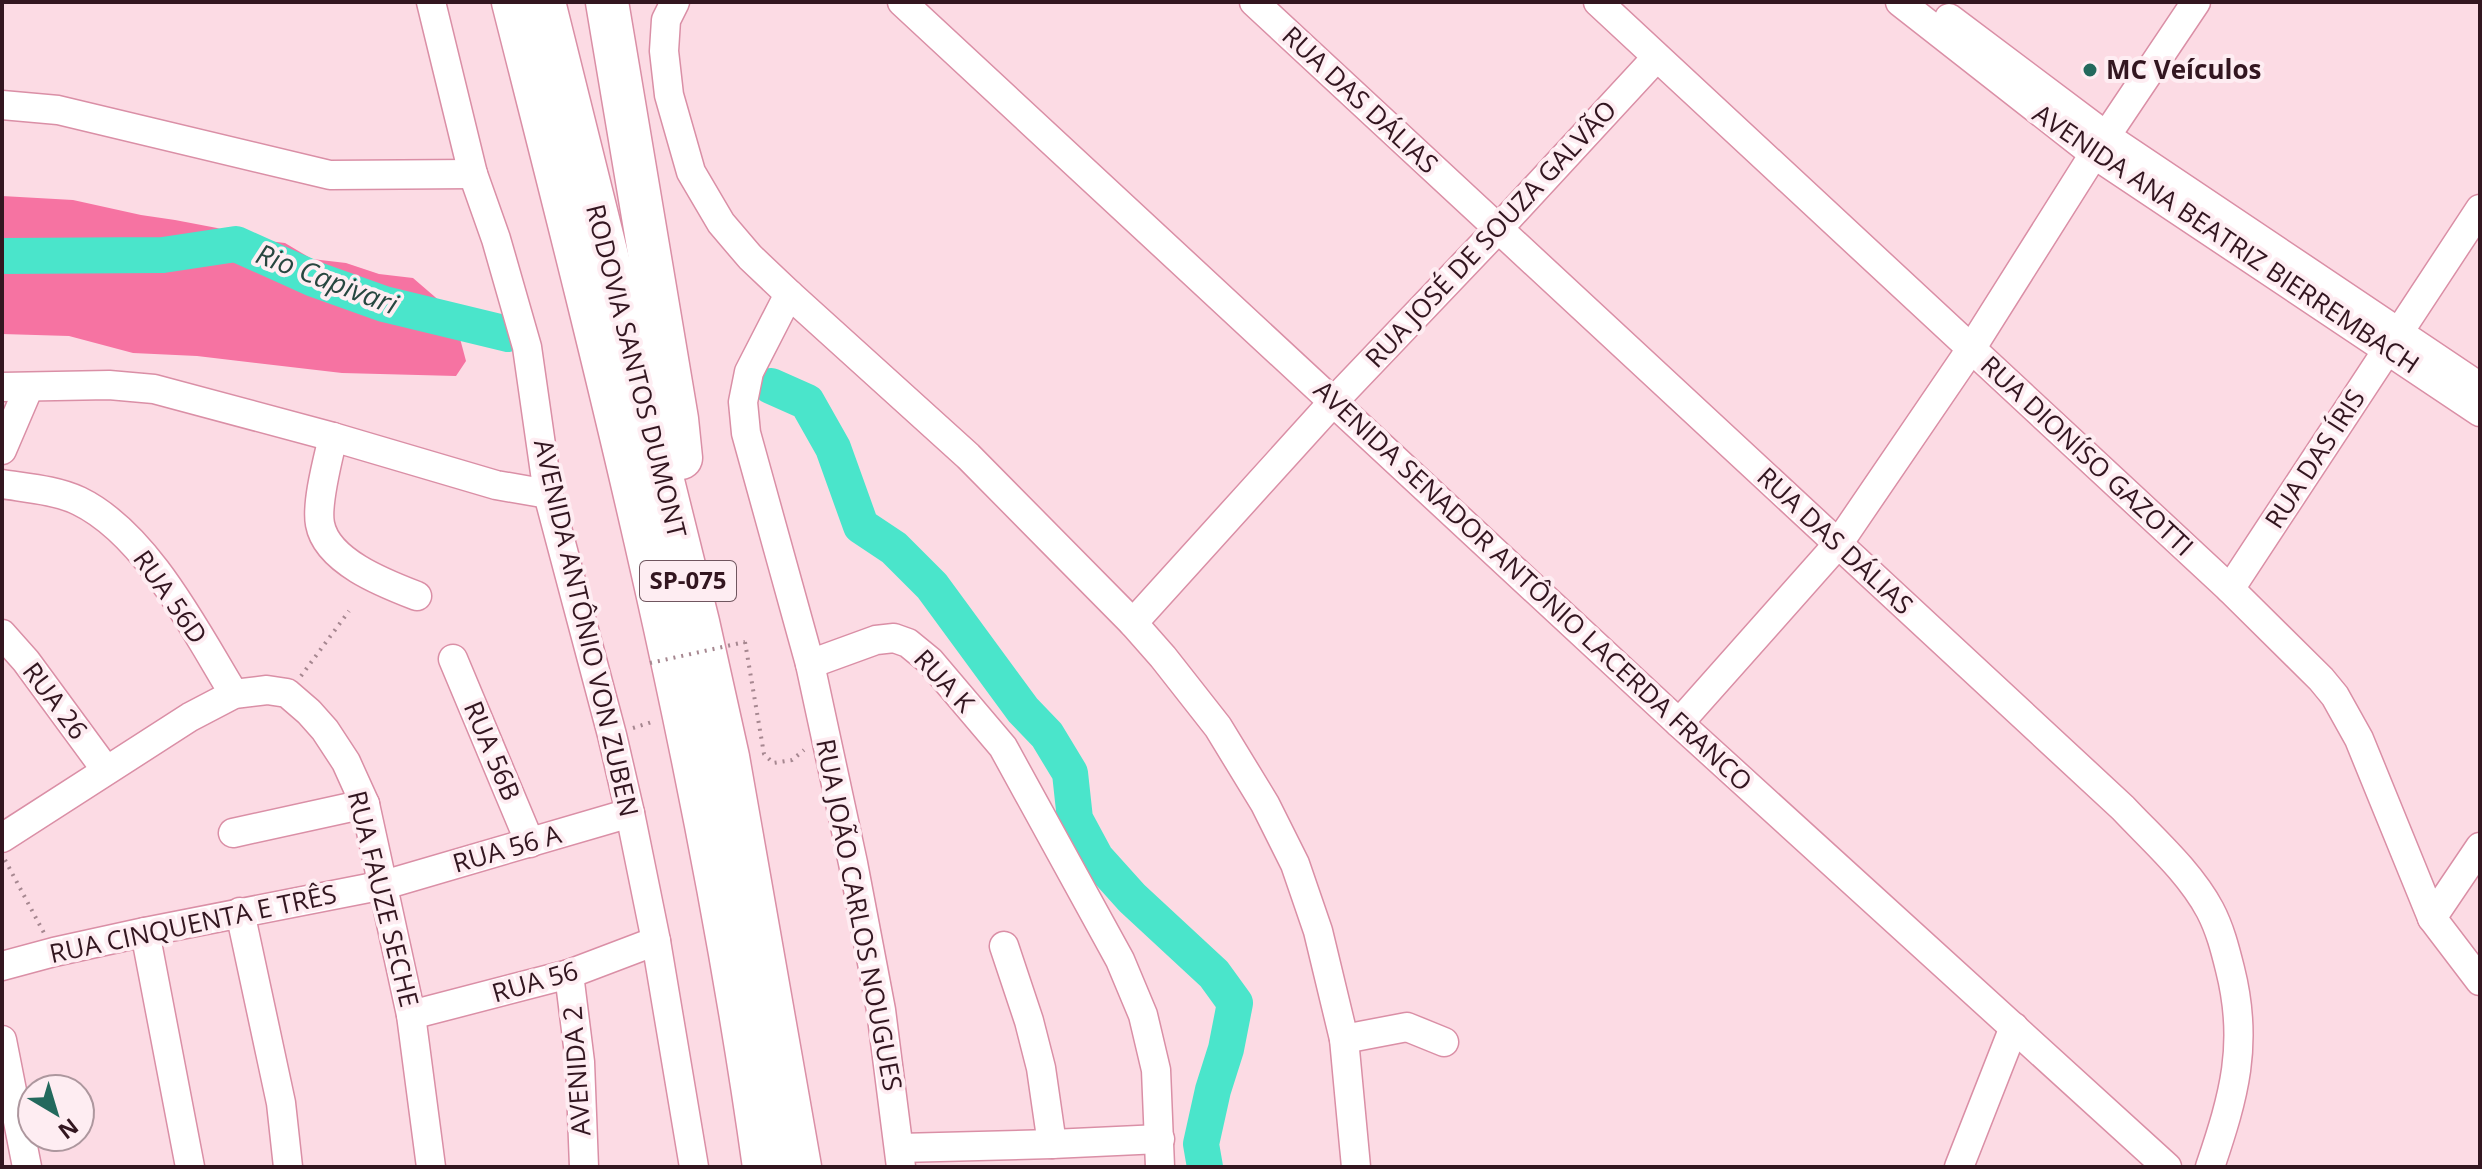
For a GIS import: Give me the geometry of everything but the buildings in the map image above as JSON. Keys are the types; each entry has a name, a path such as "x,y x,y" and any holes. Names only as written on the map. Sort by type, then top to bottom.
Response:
{"highway":[{"path":"484,2 533,161 589,302"},
{"name":"RODOVIA SANTOS DUMONT","path":"513,2 589,302 667,634 715,875 764,1167"},
{"name":"RODOVIA SANTOS DUMONT","path":"544,2 698,622 728,757 800,1167"},
{"path":"607,2 677,419 698,622"}],"street":[{"name":"AVENIDA ANTÔNIO VON ZUBEN","path":"431,2 473,174 496,239 527,347 548,494 630,813 656,941 694,1167"},
{"path":"675,2 666,20 664,51 669,95 691,172 721,223 750,257 789,294 968,456 1133,623 1218,727 1265,804 1295,864 1318,931 1344,1039 1356,1167"},
{"name":"AVENIDA SENADOR ANTÔNIO LACERDA FRANCO","path":"902,2 1679,723 2167,1167"},
{"name":"RUA DAS DÁLIAS","path":"1254,2 2123,808 2178,866 2210,909 2223,941 2240,1020 2239,1055 2228,1112 2210,1167"},
{"name":"RUA DIONÍSO GAZOTTI","path":"1598,2 2230,589 2321,679 2335,696 2359,739 2432,918 2480,981"},
{"name":"AVENIDA ANA BEATRIZ BIERREMBACH","path":"1900,2 2100,145 2392,341 2480,412"},
{"name":"AVENIDA ANA BEATRIZ BIERREMBACH","path":"1929,2 2100,145"},
{"path":"1679,723 1838,544 1971,349 2100,145 2196,2"},
{"name":"RUA JOSÉ DE SOUZA GALVÃO","path":"1133,623 1334,401 1656,58"},
{"path":"2,105 58,110 330,175 473,174"},
{"name":"RUA DAS ÍRIS","path":"2230,589 2480,209"},
{"path":"789,294 749,372 743,402 746,433 810,664"},
{"name":"AVENIDA ANA BEATRIZ BIERREMBACH","path":"2392,341 2480,387"},
{"path":"2,450 15,387 109,385 154,389 496,485 548,494"},
{"path":"333,437 320,523 326,536 334,549 370,577 417,596"},
{"name":"RUA 56D","path":"2,484 79,501 113,523 152,564 234,694"},
{"name":"RUA 26","path":"2,634 26,661 106,770"},
{"name":"RUA K","path":"810,664 876,640 894,638 908,643 930,661 1003,747 1120,960 1143,1015 1156,1070 1160,1167"},
{"name":"RUA 56B","path":"453,659 530,843"},
{"name":"RUA JOÃO CARLOS NOUGUES","path":"810,664 881,1010 901,1158"},
{"path":"2,838 190,717 234,694 267,690 287,693"},
{"name":"RUA FAUZE SECHE","path":"287,693 325,730 346,762 365,804 411,1015 431,1167"},
{"path":"233,833 365,804"},
{"name":"RUA 56 A","path":"384,885 630,813"},
{"path":"2432,918 2480,847"},
{"name":"RUA CINQUENTA E TRÊS","path":"2,966 145,932 384,885"},
{"path":"240,912 281,1103 288,1167"},
{"path":"145,932 190,1167"},
{"name":"RUA 56","path":"411,1015 569,974 656,941"},
{"path":"1004,946 1041,1068 1052,1144"},
{"name":"AVENIDA 2","path":"569,974 580,1062 584,1167"},
{"path":"1344,1039 1407,1027 1444,1042"},
{"path":"1959,1167 2014,1027"},
{"path":"2,1040 27,1167"},
{"path":"901,1158 1052,1144 1160,1139"}],"path":[{"path":"287,693 349,611"},
{"path":"650,663 745,642 764,754 773,763 792,760 826,735"},
{"path":"612,735 660,719"},
{"path":"2,854 54,952"}],"shaded area":[{"path":"2,196 73,200 217,228 251,239 285,243 312,259 413,278 442,303 458,331 466,361 456,376 342,373 197,356 133,353 69,336 2,334"}],"waterway":[{"name":"Rio Capivari","path":"2,256 163,255 236,244 314,279 384,304 508,334"},
{"path":"771,386 807,402 833,448 861,526 894,548 932,586 1023,710 1047,735 1070,773 1075,819 1096,858 1132,898 1214,974 1235,1003 1201,1144 1205,1167"}],"place":[{"name":"MC Veículos","path":"2090,70"}]}
